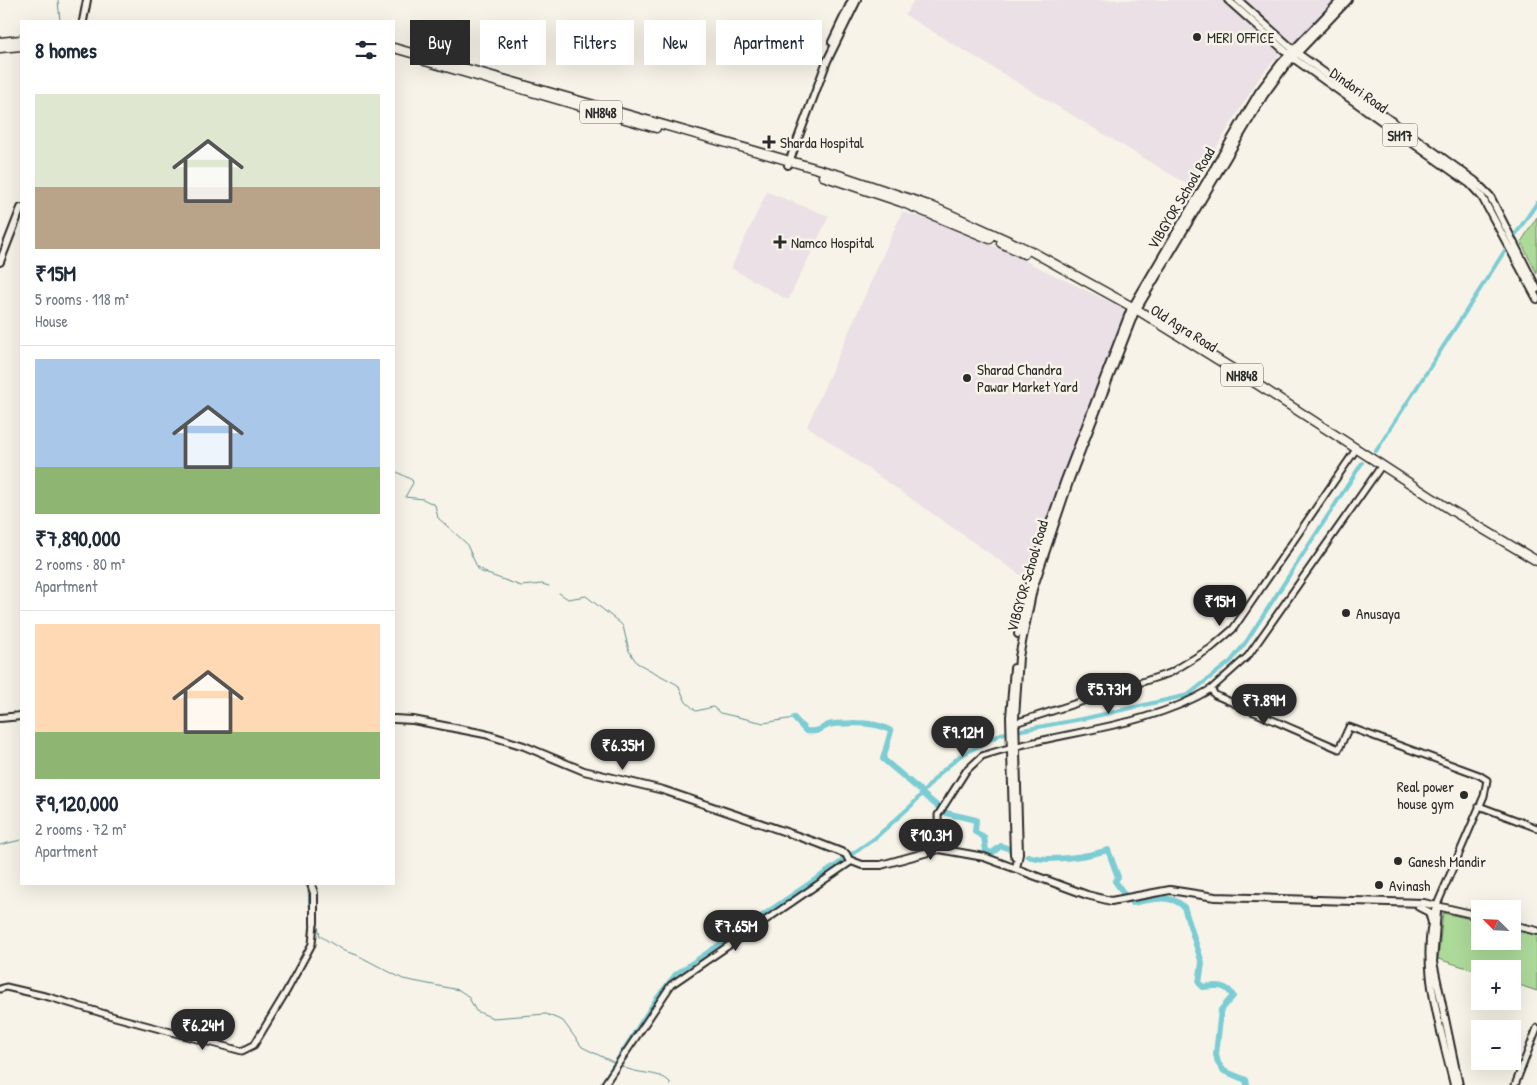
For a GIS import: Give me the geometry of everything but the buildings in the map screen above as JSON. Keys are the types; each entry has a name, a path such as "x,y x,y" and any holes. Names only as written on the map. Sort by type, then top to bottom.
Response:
{"highway":[{"path":"0,42 20,40"},
{"path":"0,48 20,46"},
{"name":"NH848","path":"395,48 931,206 1031,252 1133,310 1356,450 1364,453 1381,467 1537,567"},
{"name":"NH848","path":"395,52 577,102"},
{"name":"Old Agra Road","path":"786,162 868,190 955,223 1046,265 1117,304 1133,310"},
{"name":"NH848","path":"1381,467 1537,561"}],"main road":[{"path":"85,20 87,0"},
{"path":"786,162 820,68 852,0"},
{"path":"786,162 827,61 857,0"},
{"name":"Dindori Road","path":"1228,0 1293,54 1470,184 1482,197 1537,299"},
{"path":"1238,0 1293,54 1475,181 1490,196 1537,289"},
{"path":"1293,54 1341,0"},
{"path":"1293,54 1348,0"},
{"name":"VIBGYOR School Road","path":"1016,868 1019,854 1013,727 1019,640 1033,589 1076,456 1133,310 1260,92 1293,54"},
{"path":"0,262 20,211"},
{"path":"0,718 20,716"},
{"path":"395,719 413,720 485,734 524,746 584,771 663,790 818,843 862,865 881,865 939,849 966,852 1100,899 1111,901 1163,890 1279,903 1432,909 1436,907"},
{"path":"312,885 315,920"},
{"path":"1223,897 1389,901 1424,904 1471,914"},
{"path":"1419,907 1429,912 1432,924"},
{"path":"1436,907 1432,924 1430,972 1454,1085"},
{"path":"1436,907 1438,918 1433,962 1460,1085"},
{"path":"1521,927 1537,931"}],"street":[{"path":"1013,727 1170,673 1211,648 1233,629 1356,450"},
{"path":"939,849 938,815 966,771 976,760 1013,745 1148,716 1192,701 1211,689 1248,656 1381,467"},
{"path":"1211,689 1215,695 1222,699 1258,712 1339,749 1348,728 1479,775 1487,780 1436,907"},
{"path":"1478,806 1537,828"},
{"path":"604,1085 671,985 849,858"},
{"path":"0,989 6,988 49,997 242,1051 254,1045 286,992 312,944 315,920"},
{"path":"1515,1085 1537,1028"}],"shaded area":[{"path":"914,0 1223,0 1281,53 1261,75 1192,187 905,15"},
{"path":"1245,0 1335,0 1293,44"},
{"name":"Namco Hospital","path":"767,192 829,216 788,300 731,268"},
{"name":"Sharad Chandra Pawar Market Yard","path":"902,212 939,222 1001,249 1122,308 1127,315 1029,581 807,426"}],"green space":[{"path":"1537,217 1537,274 1521,242"},
{"path":"1443,913 1471,919 1471,950 1521,950 1521,930 1537,933 1537,991 1521,986 1521,960 1471,960 1471,969 1438,959"}],"waterway":[{"path":"58,0 60,20"},
{"path":"1513,238 1537,203"},
{"path":"1376,451 1504,252"},
{"path":"601,1085 655,1000 675,974 874,839 912,805 939,774 960,756 1001,734 1087,718 1188,695 1231,661 1246,642 1362,463"},
{"path":"395,472 412,480 413,483 405,497 423,499 435,505 438,518 466,543 479,571 521,586 542,584 549,586"},
{"path":"478,567 487,573"},
{"path":"559,593 568,599 586,596 620,623 623,626 629,651 637,663 678,685 686,702 696,711 713,707 720,713 764,723 794,718"},
{"path":"794,718 806,731 820,730 830,724 856,723 871,724 891,731 883,759 921,791"},
{"path":"925,796 946,813 976,820 975,832 984,837 986,851 992,853 1001,846 1013,850"},
{"path":"0,845 20,840"},
{"path":"1028,856 1056,859 1108,850 1118,877 1115,881 1124,894"},
{"path":"306,885 311,912"},
{"path":"1132,903 1153,899 1166,899 1172,900 1184,907 1202,963 1199,983 1203,987 1224,987 1233,996 1221,1010 1216,1054 1218,1063 1224,1071 1246,1080 1247,1085"},
{"path":"317,921 320,936 344,951 357,955 403,979 459,990 468,996 476,1011 493,1018 546,1014 563,1021 582,1047 615,1063"},
{"path":"619,1065 633,1071 660,1076 670,1082 670,1085"}],"place":[{"name":"MERI OFFICE","path":"1197,37"},
{"name":"Sharda Hospital","path":"769,142"},
{"name":"Namco Hospital","path":"780,242"},
{"name":"Sharad Chandra Pawar Market Yard","path":"967,378"},
{"name":"Anusaya","path":"1346,613"},
{"name":"Real power house gym","path":"1464,795"},
{"name":"Ganesh Mandir","path":"1398,861"},
{"name":"Avinash","path":"1379,885"}]}
